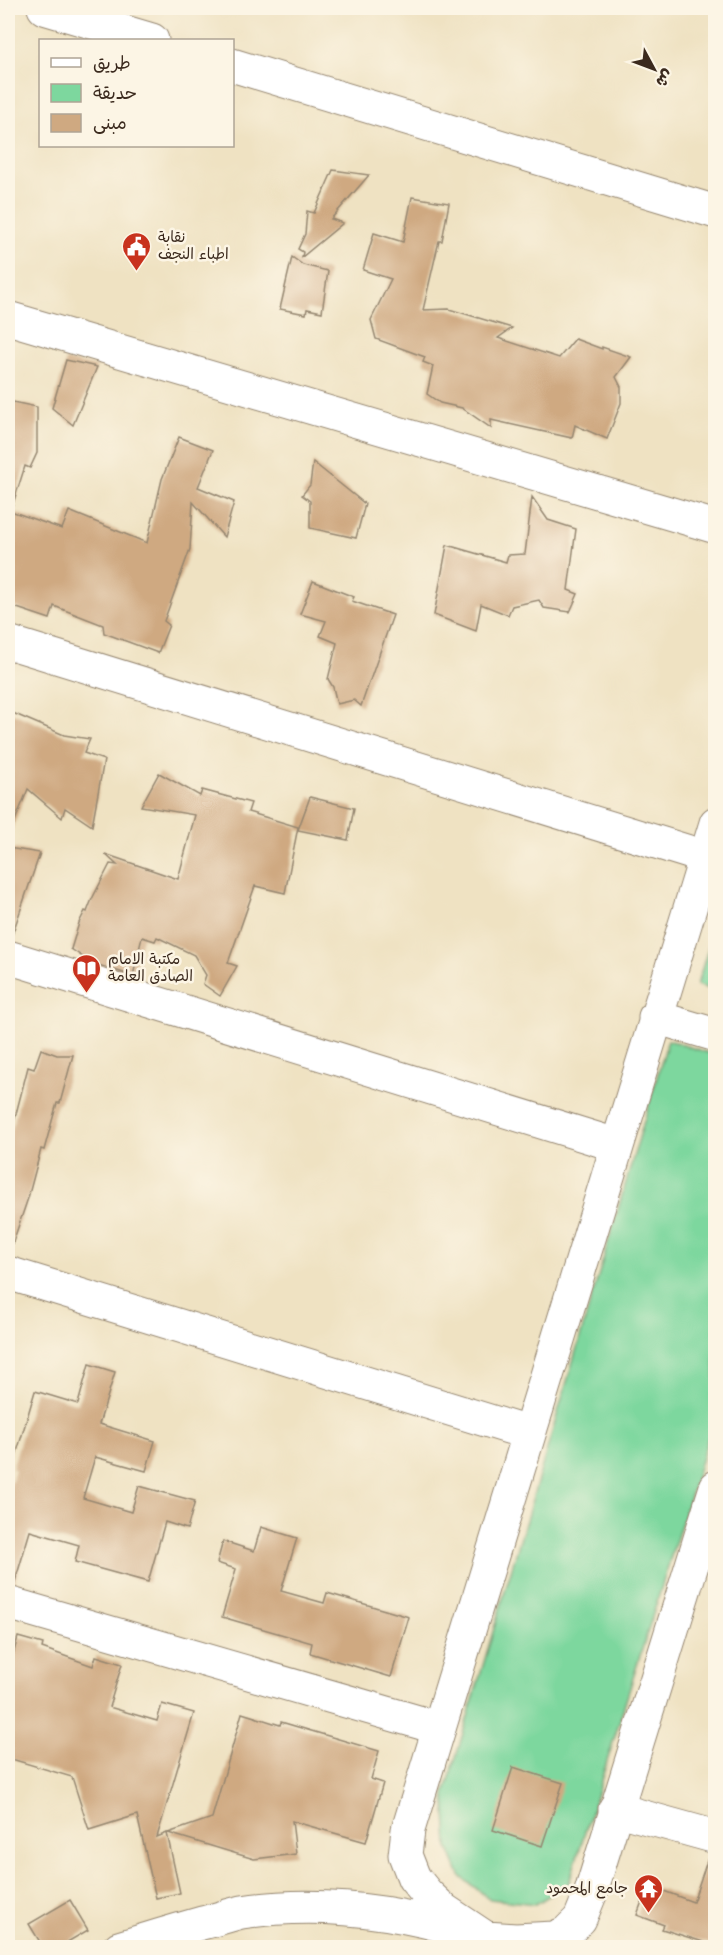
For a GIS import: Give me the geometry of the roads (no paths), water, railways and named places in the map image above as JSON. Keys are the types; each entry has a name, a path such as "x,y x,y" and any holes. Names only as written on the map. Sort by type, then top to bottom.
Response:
{"street":[{"path":"44,8 149,39"},
{"path":"234,66 716,213"},
{"path":"8,318 716,527"},
{"path":"8,642 705,856"},
{"path":"500,1943 444,1910 427,1894 414,1878 405,1855 408,1830 716,823"},
{"path":"8,957 616,1145"},
{"path":"656,1017 716,1035"},
{"path":"8,1273 528,1433"},
{"path":"119,1947 241,1913 287,1908 334,1908 394,1914 428,1921 500,1943 554,1938 566,1933 580,1919 591,1892 615,1809 713,1506"},
{"path":"8,1604 439,1728"},
{"path":"615,1809 716,1837"}],"place":[{"name":"نقابة اطباء النجف","path":"137,272"},
{"name":"مكتبة الامام الصادق العامة","path":"87,994"},
{"name":"جامع المحمود","path":"649,1914"}]}
